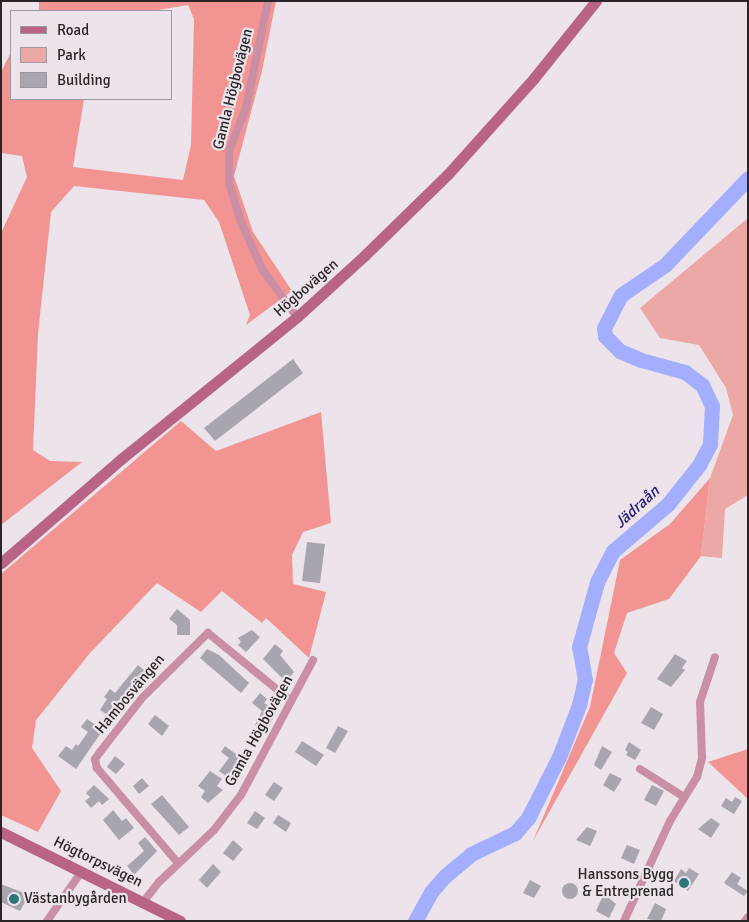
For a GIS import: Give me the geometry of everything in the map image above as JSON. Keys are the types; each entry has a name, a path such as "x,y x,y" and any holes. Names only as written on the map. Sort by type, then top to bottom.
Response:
{"main road":[{"name":"Högbovägen","path":"1,563 121,459 297,317 448,174 534,78 596,1"},
{"name":"Högtorpsvägen","path":"1,832 82,870 180,921"}],"street":[{"name":"Gamla Högbovägen","path":"268,1 246,108 230,151 229,184 241,222 262,269 297,317"},
{"name":"Hambosvängen","path":"178,863 97,768 95,760 100,752 142,698 208,633 217,636 291,701"},
{"path":"624,921 670,820 700,765 700,702 715,657"},
{"name":"Gamla Högbovägen","path":"144,901 178,863 214,830 241,795 313,660"},
{"path":"640,769 684,797"},
{"path":"47,921 82,870"},
{"path":"746,921 748,917"}],"green space":[{"path":"748,218 748,495 725,509 722,558 701,556 710,478 733,415 726,388 699,345 660,338 640,308"}],"shaded area":[{"path":"39,1 276,1 262,71 234,176 253,232 292,291 246,325 250,315 219,222 204,200 74,186 51,212 38,334 33,450 50,461 82,462 1,525 1,233 27,177 22,156 1,153 1,72 10,54 10,100 84,100 73,167 183,180 191,145 194,19 188,5 158,10 39,10"},
{"path":"321,412 331,523 303,532 292,555 293,584 326,592 309,658 266,618 262,623 222,591 201,612 157,583 90,653 36,720 32,748 61,791 38,832 1,815 1,574 181,421 216,451"},
{"path":"710,478 701,556 669,599 627,613 614,653 627,673 533,841 590,707 620,560 670,524"},
{"path":"748,749 748,799 708,762"}],"building":[{"path":"293,359 303,373 215,441 204,428"},
{"path":"307,542 325,544 320,583 302,581"},
{"path":"177,609 190,620 190,635 177,635 177,625 169,619"},
{"path":"252,630 260,637 246,652 238,645 241,642 238,638"},
{"path":"275,644 283,651 280,655 294,672 286,682 263,659"},
{"path":"207,649 219,655 249,683 241,693 200,658"},
{"path":"675,654 687,661 682,668 685,670 671,687 657,679"},
{"path":"138,665 150,675 134,694 131,692 112,718 100,710 107,699 104,697 110,689 115,693"},
{"path":"260,693 267,699 264,703 277,710 267,731 255,725 262,711 252,703"},
{"path":"651,707 663,714 654,730 641,723"},
{"path":"155,715 169,726 162,736 148,724"},
{"path":"87,719 103,730 76,769 58,756 66,746 72,750 76,744 78,746 88,732 81,727"},
{"path":"338,726 348,731 335,753 326,748"},
{"path":"302,741 324,755 316,766 295,752"},
{"path":"629,742 641,750 635,760 626,755 628,752 625,750"},
{"path":"225,746 240,757 236,762 240,765 230,779 219,771 229,758 221,752"},
{"path":"602,746 612,752 601,770 594,765"},
{"path":"115,756 125,764 116,774 107,767"},
{"path":"210,771 222,779 217,786 223,790 208,803 201,797 205,791 198,786"},
{"path":"610,773 622,779 614,792 603,785"},
{"path":"142,778 149,786 139,794 133,786"},
{"path":"274,782 283,788 274,801 265,795"},
{"path":"94,785 109,799 102,805 99,801 91,808 85,801 90,797 86,793"},
{"path":"652,785 664,791 656,806 644,800"},
{"path":"162,795 189,827 179,835 151,804"},
{"path":"735,797 742,801 734,814 721,806 726,798 732,802"},
{"path":"113,810 122,821 126,818 134,828 119,840 103,820"},
{"path":"255,811 265,818 257,829 247,823"},
{"path":"278,815 291,823 286,832 273,823"},
{"path":"711,818 720,824 711,838 698,829"},
{"path":"587,827 597,831 590,846 576,840"},
{"path":"145,837 157,851 134,875 127,866 144,851 138,843"},
{"path":"233,840 243,849 233,861 223,853"},
{"path":"627,845 640,850 634,864 621,858"},
{"path":"213,864 221,872 207,888 199,880"},
{"path":"689,868 699,874 688,891 674,881 681,869 686,873"},
{"path":"732,872 741,878 737,884 748,891 744,896 724,883"},
{"path":"530,880 541,886 534,898 523,893"},
{"path":"567,883 573,883 578,888 576,897 567,899 562,894 562,888"},
{"name":"Västanbygården","path":"1,884 29,895 20,911 1,902"},
{"path":"604,894 616,904 609,918 596,911"},
{"path":"655,903 666,909 661,921 647,919"}],"waterway":[{"name":"Jädraån","path":"415,921 431,892 445,876 471,854 515,833 528,818 559,757 579,705 585,680 579,647 597,582 613,551 668,504 699,465 710,444 712,406 702,385 685,372 641,360 620,351 605,336 604,328 621,295 665,265 748,178"}],"place":[{"name":"Hanssons Bygg & Entreprenad","path":"684,883"},
{"name":"Västanbygården","path":"14,899"}]}
